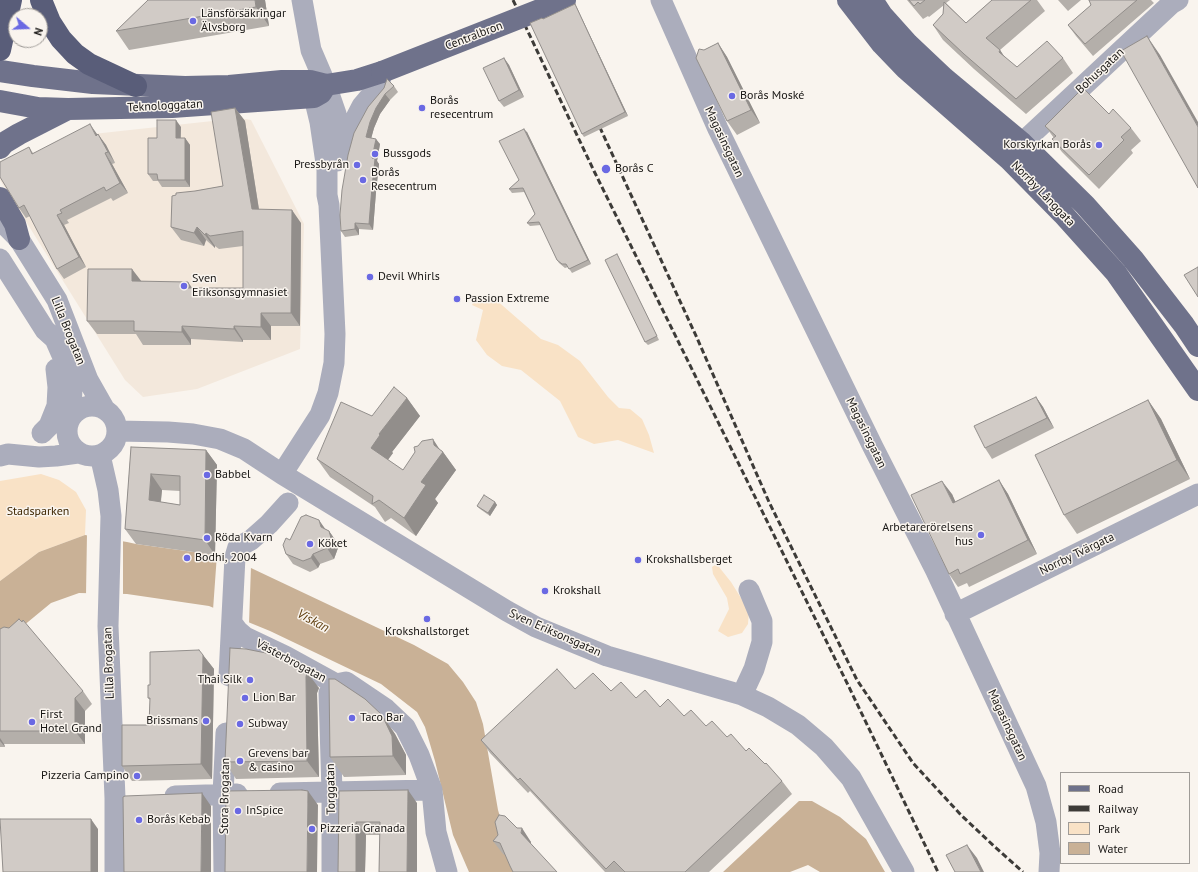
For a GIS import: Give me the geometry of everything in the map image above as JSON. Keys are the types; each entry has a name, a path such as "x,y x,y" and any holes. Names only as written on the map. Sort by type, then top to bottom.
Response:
{"highway":[{"path":"0,50 11,0"},
{"path":"41,0 50,22 61,39 75,54 89,64 136,86"}],"main road":[{"name":"Centralbron","path":"382,72 566,0"},
{"name":"Norrby Långgata","path":"848,0 882,44 905,68 1010,160 1064,214 1116,273 1198,390"},
{"name":"Norrby Långgata","path":"872,0 882,15 913,49 944,78 1022,143 1085,205 1133,259 1184,325 1198,346"},
{"name":"Teknologgatan","path":"0,71 71,81 136,86 229,86 282,81 310,81 320,91"},
{"name":"Teknologgatan","path":"0,101 38,108 68,109 172,107 320,91 382,72"},
{"path":"0,148 4,143 19,134 68,109"},
{"path":"0,198 15,224 19,239"}],"street":[{"path":"282,474 320,415 328,392 334,363 335,326 329,205 326,194 327,170 320,122 320,91 302,0"},
{"name":"Magasinsgatan","path":"661,0 718,129 873,447 936,571 1036,786 1046,822 1050,853 1049,872"},
{"name":"Bohusgatan","path":"1022,143 1173,1"},
{"path":"329,205 334,194 337,172 347,135 362,106 380,86 382,72"},
{"path":"320,91 336,114 337,172"},
{"name":"Lilla Brogatan","path":"0,217 7,227 19,239 57,300 88,380 105,410"},
{"name":"Lilla Brogatan","path":"0,259 45,330 55,339 69,371 72,386 71,418"},
{"path":"42,433 49,426 54,415 57,406 58,387 57,372 46,342 45,330"},
{"path":"4,455 39,457 78,453 89,456 100,455 107,452 116,439 117,431 110,414 105,410 89,406 77,411 71,418 67,426 67,436 71,446 78,453"},
{"path":"4,455 71,418"},
{"name":"Sven Eriksonsgatan","path":"117,431 193,434 220,439 244,448 282,474 507,612 607,656 742,695 768,707 798,725 824,747 851,778 904,872"},
{"name":"Lilla Brogatan","path":"100,455 108,490 111,516 108,626 122,798 115,872"},
{"name":"Norrby Tvärgata","path":"956,614 1198,494"},
{"path":"228,694 235,557 238,547 251,540 269,524 288,502"},
{"path":"742,695 754,669 762,642 762,621 749,590"},
{"name":"Västerbrogatan","path":"232,623 245,637 285,656 336,684 346,682 386,709 405,727 419,755 432,790 436,832 447,872"},
{"name":"Torggatan","path":"332,872 332,792 329,693 336,684"},
{"name":"Stora Brogatan","path":"224,872 223,794 227,717"},
{"path":"153,797 258,793 432,790"}],"shaded area":[{"name":"Sven Eriksonsgymnasiet","path":"240,118 251,120 304,224 300,349 197,389 143,397 125,380 0,180 0,175 84,135"}],"green space":[{"path":"477,295 495,299 541,339 558,345 580,361 608,397 619,408 630,409 642,419 649,435 654,453 618,440 594,444 578,437 560,401 521,370 502,366 487,355 476,340 483,310 472,305"},
{"name":"Stadsparken","path":"41,474 59,480 76,492 86,510 85,535 39,552 0,581 0,481"},
{"path":"715,565 719,567 731,582 749,611 748,624 742,633 728,637 718,631 729,609 727,598 713,574 712,567"}],"water":[{"name":"Viskan","path":"85,535 215,555 251,568 414,645 448,664 463,682 476,702 483,724 498,810 516,872 469,872 453,835 435,761 425,727 417,712 381,684 270,631 209,606 127,594 79,593 51,603 0,645 0,581 39,552"},
{"path":"799,801 812,801 840,817 866,839 885,872 820,872 808,865 790,872 723,872"}],"pier":[{"path":"87,533 123,539 123,596 86,595"},
{"path":"217,554 251,566 249,624 213,610"}],"building":[{"path":"148,0 255,0 256,7 116,31"},
{"path":"909,0 925,0 920,4 918,2 914,6"},
{"path":"992,0 1031,0 986,38 1000,50 999,52 1017,67 1047,41 1063,58 1016,99 933,25 943,14 944,2 966,23"},
{"path":"1089,0 1137,0 1085,44 1068,25 1091,5"},
{"path":"575,4 625,112 582,134 530,23 542,18 543,19"},
{"path":"1147,36 1198,127 1198,188 1121,51"},
{"name":"Borås Moské","path":"718,43 751,110 727,121 696,58 699,49 704,50"},
{"path":"504,58 519,90 499,101 483,68"},
{"name":"Borås Resecentrum","path":"387,79 394,86 385,94 376,108 366,137 376,139 372,158 375,159 369,224 355,223 355,229 341,231 340,215 342,190 348,155 354,133 368,107 384,88"},
{"name":"Korskyrkan Borås","path":"1083,88 1109,114 1113,109 1131,128 1121,137 1124,140 1089,175 1052,139 1056,136 1045,126"},
{"path":"235,108 252,209 292,210 291,313 261,313 261,327 234,326 234,329 182,326 182,332 134,331 134,321 87,321 88,269 132,269 132,281 188,282 188,288 243,288 243,231 210,236 206,233 205,235 197,227 194,233 171,227 172,196 176,195 176,193 223,186 211,112"},
{"path":"157,120 176,120 176,138 185,138 185,180 158,180 157,174 148,174 148,138 157,138"},
{"path":"90,124 96,136 98,134 108,152 105,153 120,183 106,191 104,187 60,210 62,213 57,215 79,257 57,269 24,205 19,208 0,177 0,162 29,147 32,154"},
{"path":"524,129 588,260 569,269 566,264 562,264 557,260 539,222 527,223 535,214 523,188 509,189 519,180 499,141"},
{"path":"617,254 657,336 645,342 605,260"},
{"path":"1198,267 1198,297 1184,275"},
{"path":"394,387 407,398 379,434 380,435 371,448 403,470 415,452 414,447 418,446 422,441 433,439 434,445 443,452 421,482 426,485 404,518 379,500 372,504 373,496 317,459 341,402 372,416"},
{"path":"1036,397 1047,418 985,448 974,426"},
{"path":"1148,400 1177,460 1064,515 1035,455"},
{"path":"131,447 206,450 205,540 125,529","holes":["151,474 180,476 180,505 149,500"]},
{"name":"Arbetarerörelsens hus","path":"999,480 1028,540 960,574 958,569 949,574 911,495 942,481 953,503"},
{"path":"484,495 495,502 488,513 477,506"},
{"path":"306,515 319,520 321,527 329,531 331,538 327,548 313,554 311,558 303,561 286,554 283,545 286,538 290,540 301,517"},
{"path":"19,619 22,622 23,620 83,691 75,698 75,731 0,731 0,629 4,627 9,628"},
{"path":"230,648 246,649 276,655 307,672 307,761 225,762"},
{"path":"199,650 203,655 201,764 122,766 122,725 149,725 150,698 148,698 148,685 150,685 150,652"},
{"path":"557,669 575,689 593,673 611,691 621,682 636,698 645,690 660,707 668,699 684,716 691,710 706,726 712,721 727,737 731,734 746,751 749,748 765,764 766,763 782,781 685,872 625,872 614,861 606,869 520,778 518,780 481,740"},
{"path":"329,679 335,679 365,699 382,715 392,736 393,756 330,757"},
{"path":"408,790 407,872 379,872 380,822 356,822 356,872 338,872 339,791"},
{"path":"226,791 308,791 307,872 225,872"},
{"path":"202,793 201,872 124,872 123,797"},
{"path":"499,815 505,816 517,828 522,828 521,833 557,872 513,872 500,843 493,841 498,835 495,822"},
{"path":"0,819 91,819 91,872 3,872"},
{"path":"967,845 981,872 955,872 946,855"}],"railway":[{"path":"513,0 594,171 848,685 938,872"},
{"path":"540,0 552,27"},
{"path":"596,119 697,338 769,502 857,680 913,763 961,815 1023,872"}],"place":[{"name":"Länsförsäkringar Älvsborg","path":"193,21"},
{"name":"Borås Moské","path":"732,96"},
{"name":"Borås resecentrum","path":"422,108"},
{"name":"Korskyrkan Borås","path":"1099,145"},
{"name":"Bussgods","path":"375,154"},
{"name":"Pressbyrån","path":"357,165"},
{"name":"Borås C","path":"606,169"},
{"name":"Borås Resecentrum","path":"363,180"},
{"name":"Devil Whirls","path":"370,277"},
{"name":"Sven Eriksonsgymnasiet","path":"184,286"},
{"name":"Passion Extreme","path":"457,299"},
{"name":"Babbel","path":"207,475"},
{"name":"Arbetarerörelsens hus","path":"981,535"},
{"name":"Röda Kvarn","path":"207,538"},
{"name":"Köket","path":"310,544"},
{"name":"Bodhi, 2004","path":"187,558"},
{"name":"Krokshallsberget","path":"638,560"},
{"name":"Krokshall","path":"545,591"},
{"name":"Krokshallstorget","path":"427,619"},
{"name":"Thai Silk","path":"250,680"},
{"name":"Lion Bar","path":"245,698"},
{"name":"Taco Bar","path":"352,718"},
{"name":"Brissmans","path":"206,721"},
{"name":"First Hotel Grand","path":"32,722"},
{"name":"Subway","path":"240,724"},
{"name":"Grevens bar & casino","path":"240,761"},
{"name":"Pizzeria Campino","path":"137,776"},
{"name":"InSpice","path":"238,811"},
{"name":"Borås Kebab","path":"139,820"},
{"name":"Pizzeria Granada","path":"312,829"}]}
